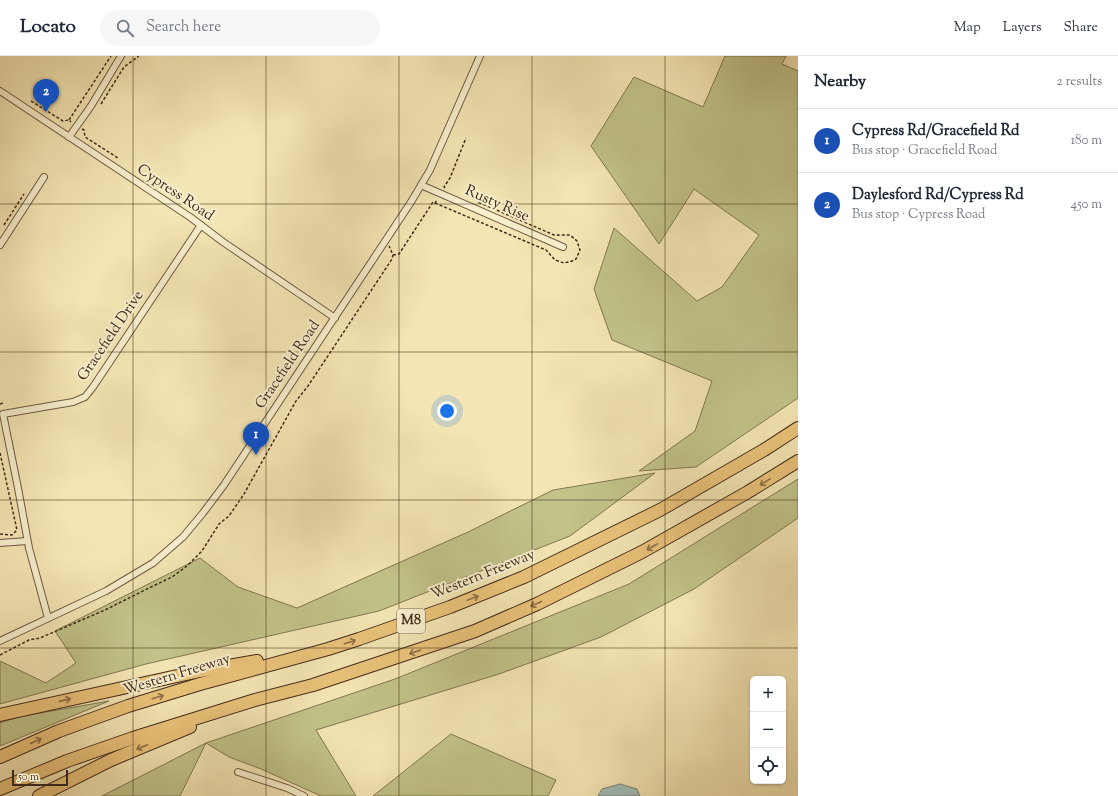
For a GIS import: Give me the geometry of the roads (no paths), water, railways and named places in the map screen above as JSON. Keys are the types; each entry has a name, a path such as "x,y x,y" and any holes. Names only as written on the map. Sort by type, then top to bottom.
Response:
{"highway":[{"name":"Western Freeway","path":"0,757 59,731 128,706 200,684 328,649 450,607 524,577 660,510 764,450 798,428"},
{"name":"M8","path":"0,789 67,761 133,738 255,700 335,678 482,628 598,575 642,552 748,492 798,461"},
{"path":"0,715 200,671 328,649"},
{"path":"39,796 111,760 255,700"}],"street":[{"path":"69,137 91,106 121,56"},
{"name":"Gracefield Road","path":"0,641 106,591 142,571 163,556 183,537 203,513 335,318 421,185 442,144 480,56"},
{"name":"Cypress Road","path":"0,91 201,225 223,242 335,318"},
{"path":"0,245 44,177"},
{"name":"Rusty Rise","path":"421,185 563,247"},
{"name":"Gracefield Drive","path":"48,618 27,541 19,494 1,415 69,403 80,400 87,395 201,225"},
{"path":"0,542 27,541"},
{"path":"238,772 287,788 304,796"}],"water":[{"path":"620,784 637,789 640,796 598,796 602,789"}],"place":[{"name":"Daylesford Rd/Cypress Rd","path":"46,112"},
{"name":"Cypress Rd/Gracefield Rd","path":"256,455"}]}
